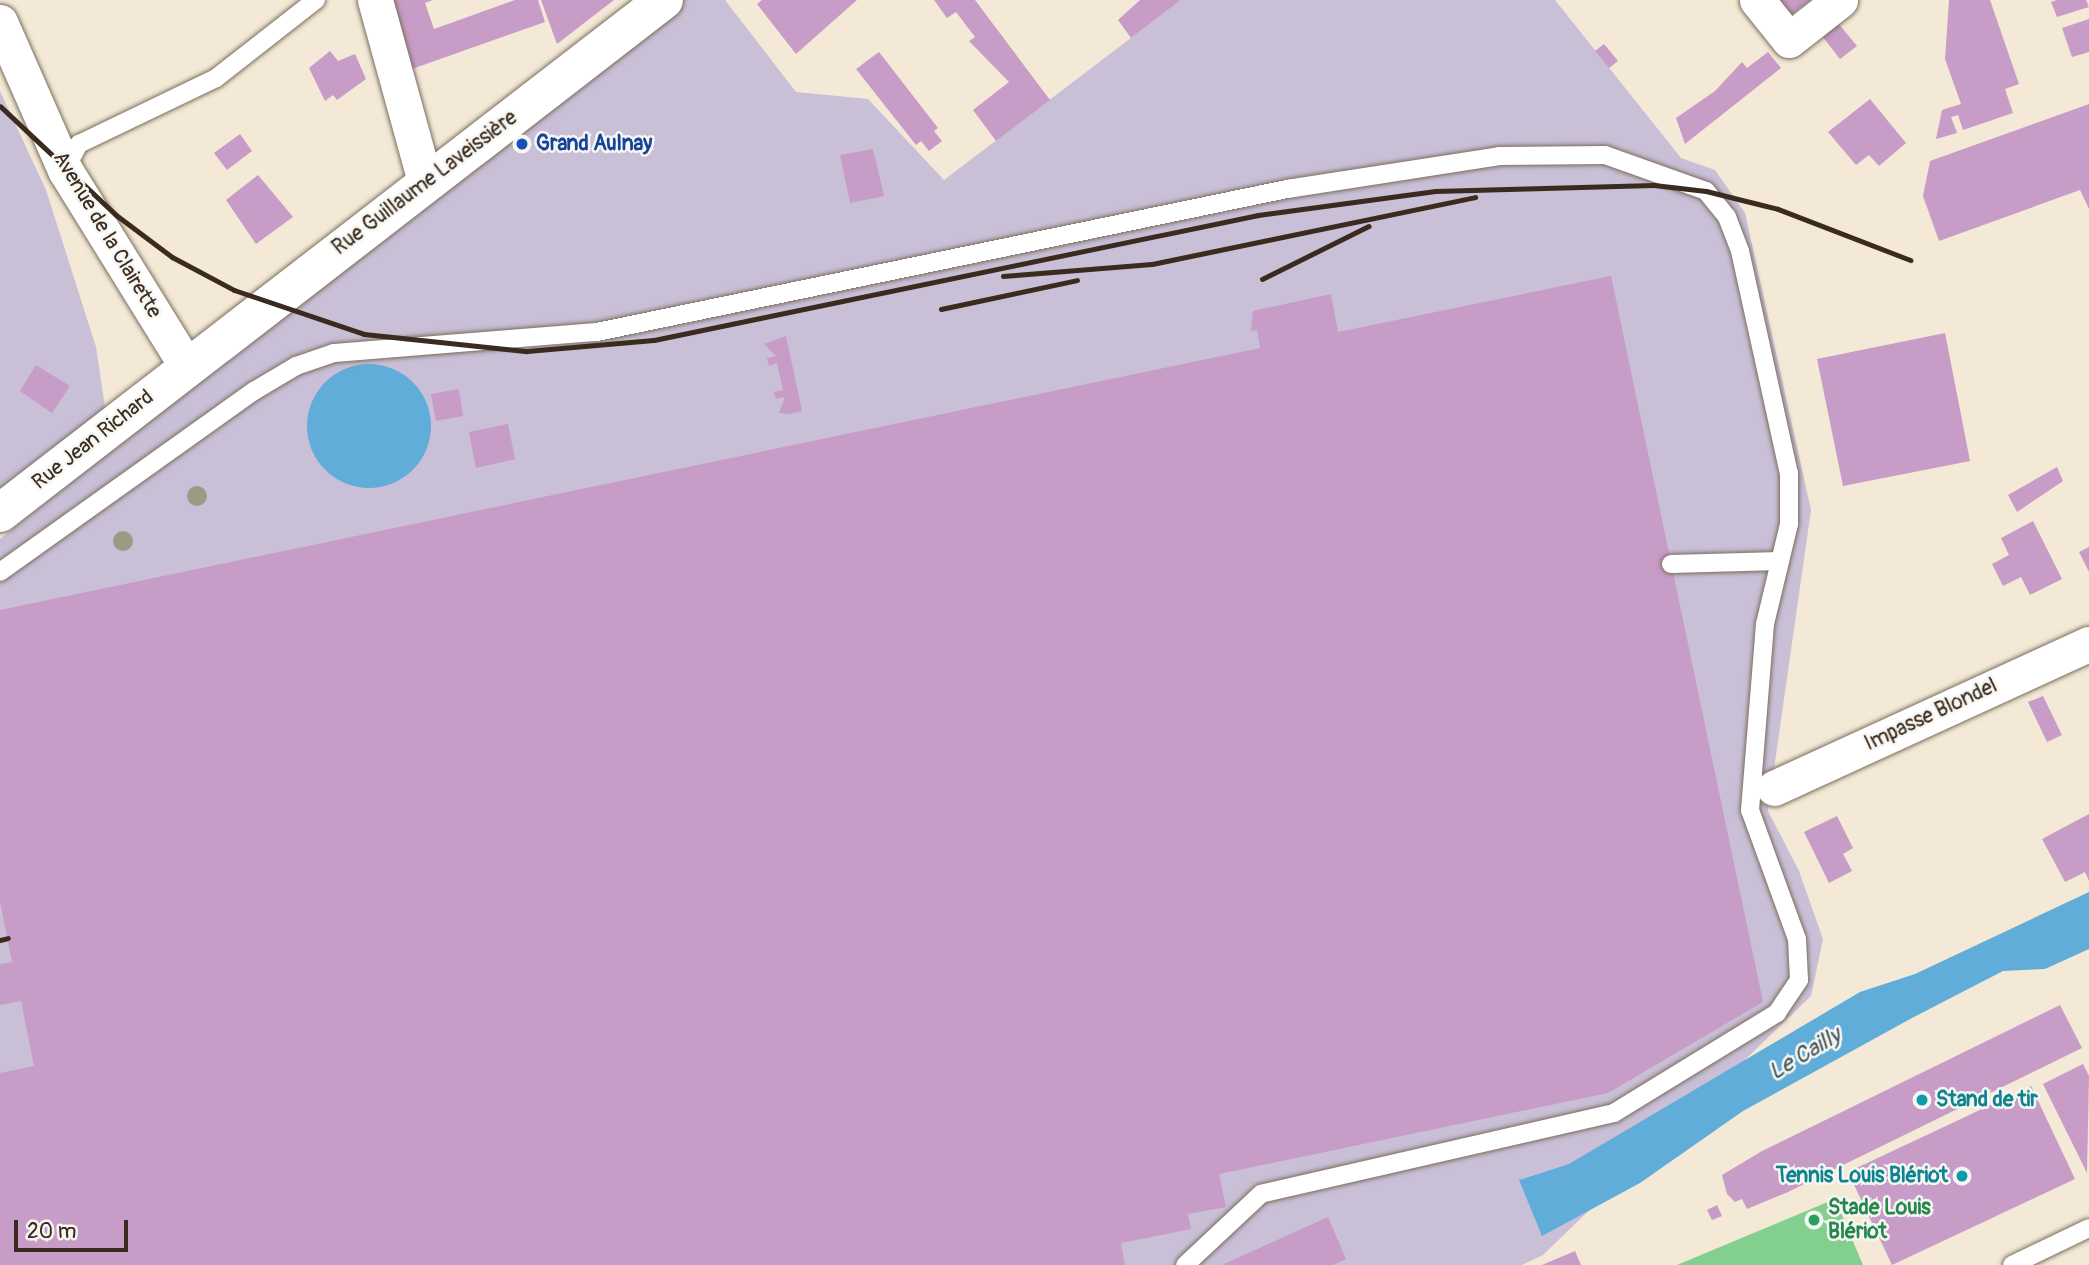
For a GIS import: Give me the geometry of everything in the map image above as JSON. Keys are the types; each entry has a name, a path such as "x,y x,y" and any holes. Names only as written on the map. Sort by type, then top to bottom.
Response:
{"street":[{"path":"375,0 425,181"},
{"name":"Rue Guillaume Laveissière","path":"187,367 425,181 664,0"},
{"path":"1756,0 1788,40 1840,0"},
{"name":"Avenue de la Clairette","path":"0,22 65,170 187,367"},
{"name":"Rue Jean Richard","path":"0,513 187,367"},
{"name":"Impasse Blondel","path":"1774,788 2089,644"}],"lane":[{"path":"65,170 79,144 216,78 316,0"},
{"path":"0,572 254,391 296,366 334,353 597,332 1287,189 1559,151 1605,155 1690,182 1727,217 1789,472 1780,561 1765,624 1750,810 1797,939 1799,980 1777,1013 1614,1113 1261,1194 1185,1265"},
{"path":"1671,564 1780,561"},
{"path":"2012,1265 2089,1228"}],"shaded area":[{"path":"664,0 725,0 796,92 868,99 944,180 1181,0 1555,0 1681,158 1715,170 1745,213 1811,510 1768,811 1799,871 1823,939 1811,996 1543,1255 1522,1265 0,1265 0,539"},
{"path":"0,91 46,190 96,347 108,427 0,513"}],"green space":[{"name":"Stade Louis Blériot","path":"1835,1199 1863,1265 1677,1265 1732,1242"}],"water":[{"path":"369,364 393,369 413,382 426,402 431,426 426,450 413,470 393,483 369,488 345,483 325,470 312,450 307,426 312,402 325,382 345,369"},
{"name":"Le Cailly","path":"2089,892 2089,949 2045,969 2003,971 1912,1018 1743,1111 1640,1183 1542,1236 1519,1180 1569,1164 1860,992 1915,974"}],"building":[{"path":"392,0 433,0 425,3 434,29 515,0 538,0 545,22 412,69"},
{"path":"541,0 614,0 557,44"},
{"path":"762,0 857,0 796,54 757,4"},
{"path":"934,0 975,0 1050,100 996,141 973,110 1009,82 969,41 975,37 956,12 947,18"},
{"path":"1140,0 1181,0 1131,38 1118,20"},
{"path":"1774,0 1811,0 1788,17"},
{"path":"1949,0 1990,0 2019,84 2005,89 2013,113 1963,130 1958,115 1951,117 1957,133 1936,139 1942,110 1961,104 1945,59"},
{"path":"2086,0 2089,7 2057,17 2051,2"},
{"path":"2089,19 2089,52 2072,57 2062,28"},
{"path":"1838,23 1857,46 1840,59 1822,36"},
{"path":"1604,44 1618,61 1609,68 1595,51"},
{"path":"330,51 338,61 355,54 366,79 337,100 333,95 325,101 309,68"},
{"path":"879,52 938,128 934,131 942,141 929,151 921,141 916,145 856,69"},
{"path":"1768,52 1781,68 1685,144 1676,118 1715,91 1742,62 1747,68"},
{"path":"1870,99 1906,143 1879,166 1869,155 1856,165 1828,132"},
{"path":"2089,104 2089,209 2080,190 1939,241 1923,196 1930,161"},
{"path":"240,134 252,151 227,170 214,153"},
{"path":"873,149 884,196 850,203 840,155"},
{"path":"258,175 293,217 256,244 226,200"},
{"path":"1611,276 1763,1002 1608,1093 1219,1174 1226,1207 1188,1214 1191,1229 1121,1243 1125,1265 0,1265 0,1073 34,1066 21,1001 0,1005 0,964 12,962 0,901 0,610 1260,348 1257,330 1251,331 1253,311 1331,294 1338,332"},
{"path":"1945,333 1970,461 1843,486 1817,359"},
{"path":"786,336 802,411 788,414 779,413 785,397 776,399 774,392 783,390 777,363 769,366 767,358 776,356 764,344"},
{"path":"36,365 70,386 52,413 20,391"},
{"path":"459,389 463,416 436,421 431,394"},
{"path":"508,424 515,459 476,468 469,432"},
{"path":"2057,467 2063,481 2017,512 2008,495"},
{"path":"2033,521 2062,579 2030,595 2021,577 2003,586 1992,564 2009,555 2001,538"},
{"path":"2089,547 2089,572 2079,552"},
{"path":"2043,696 2062,735 2047,742 2028,702"},
{"path":"2089,814 2089,881 2085,872 2065,882 2042,839"},
{"path":"1837,816 1853,848 1843,854 1852,871 1829,883 1804,832"},
{"name":"Stand de tir","path":"2060,1005 2082,1048 1788,1192 1747,1209 1742,1199 1735,1202 1727,1194 1722,1175 1762,1151"},
{"path":"2083,1064 2089,1076 2087,1173 2043,1084"},
{"name":"Tennis Louis Blériot","path":"2031,1086 2075,1179 1892,1265 1848,1172"},
{"path":"1717,1205 1722,1216 1712,1220 1707,1210"},
{"path":"1328,1217 1346,1259 1333,1265 1222,1265"},
{"path":"1575,1251 1581,1265 1542,1265"}],"railway":[{"path":"0,106 116,215 172,257 234,290 364,334 527,351 654,340 1258,215 1435,191 1654,185 1706,191 1778,209 1910,260"},
{"path":"1003,276 1152,264 1475,197"},
{"path":"1262,279 1369,226"},
{"path":"941,309 1077,280"},
{"path":"0,940 8,938"}],"place":[{"name":"Grand Aulnay","path":"522,144"},
{"name":"Stand de tir","path":"1922,1100"},
{"name":"Tennis Louis Blériot","path":"1962,1176"},
{"name":"Stade Louis Blériot","path":"1814,1220"}]}
